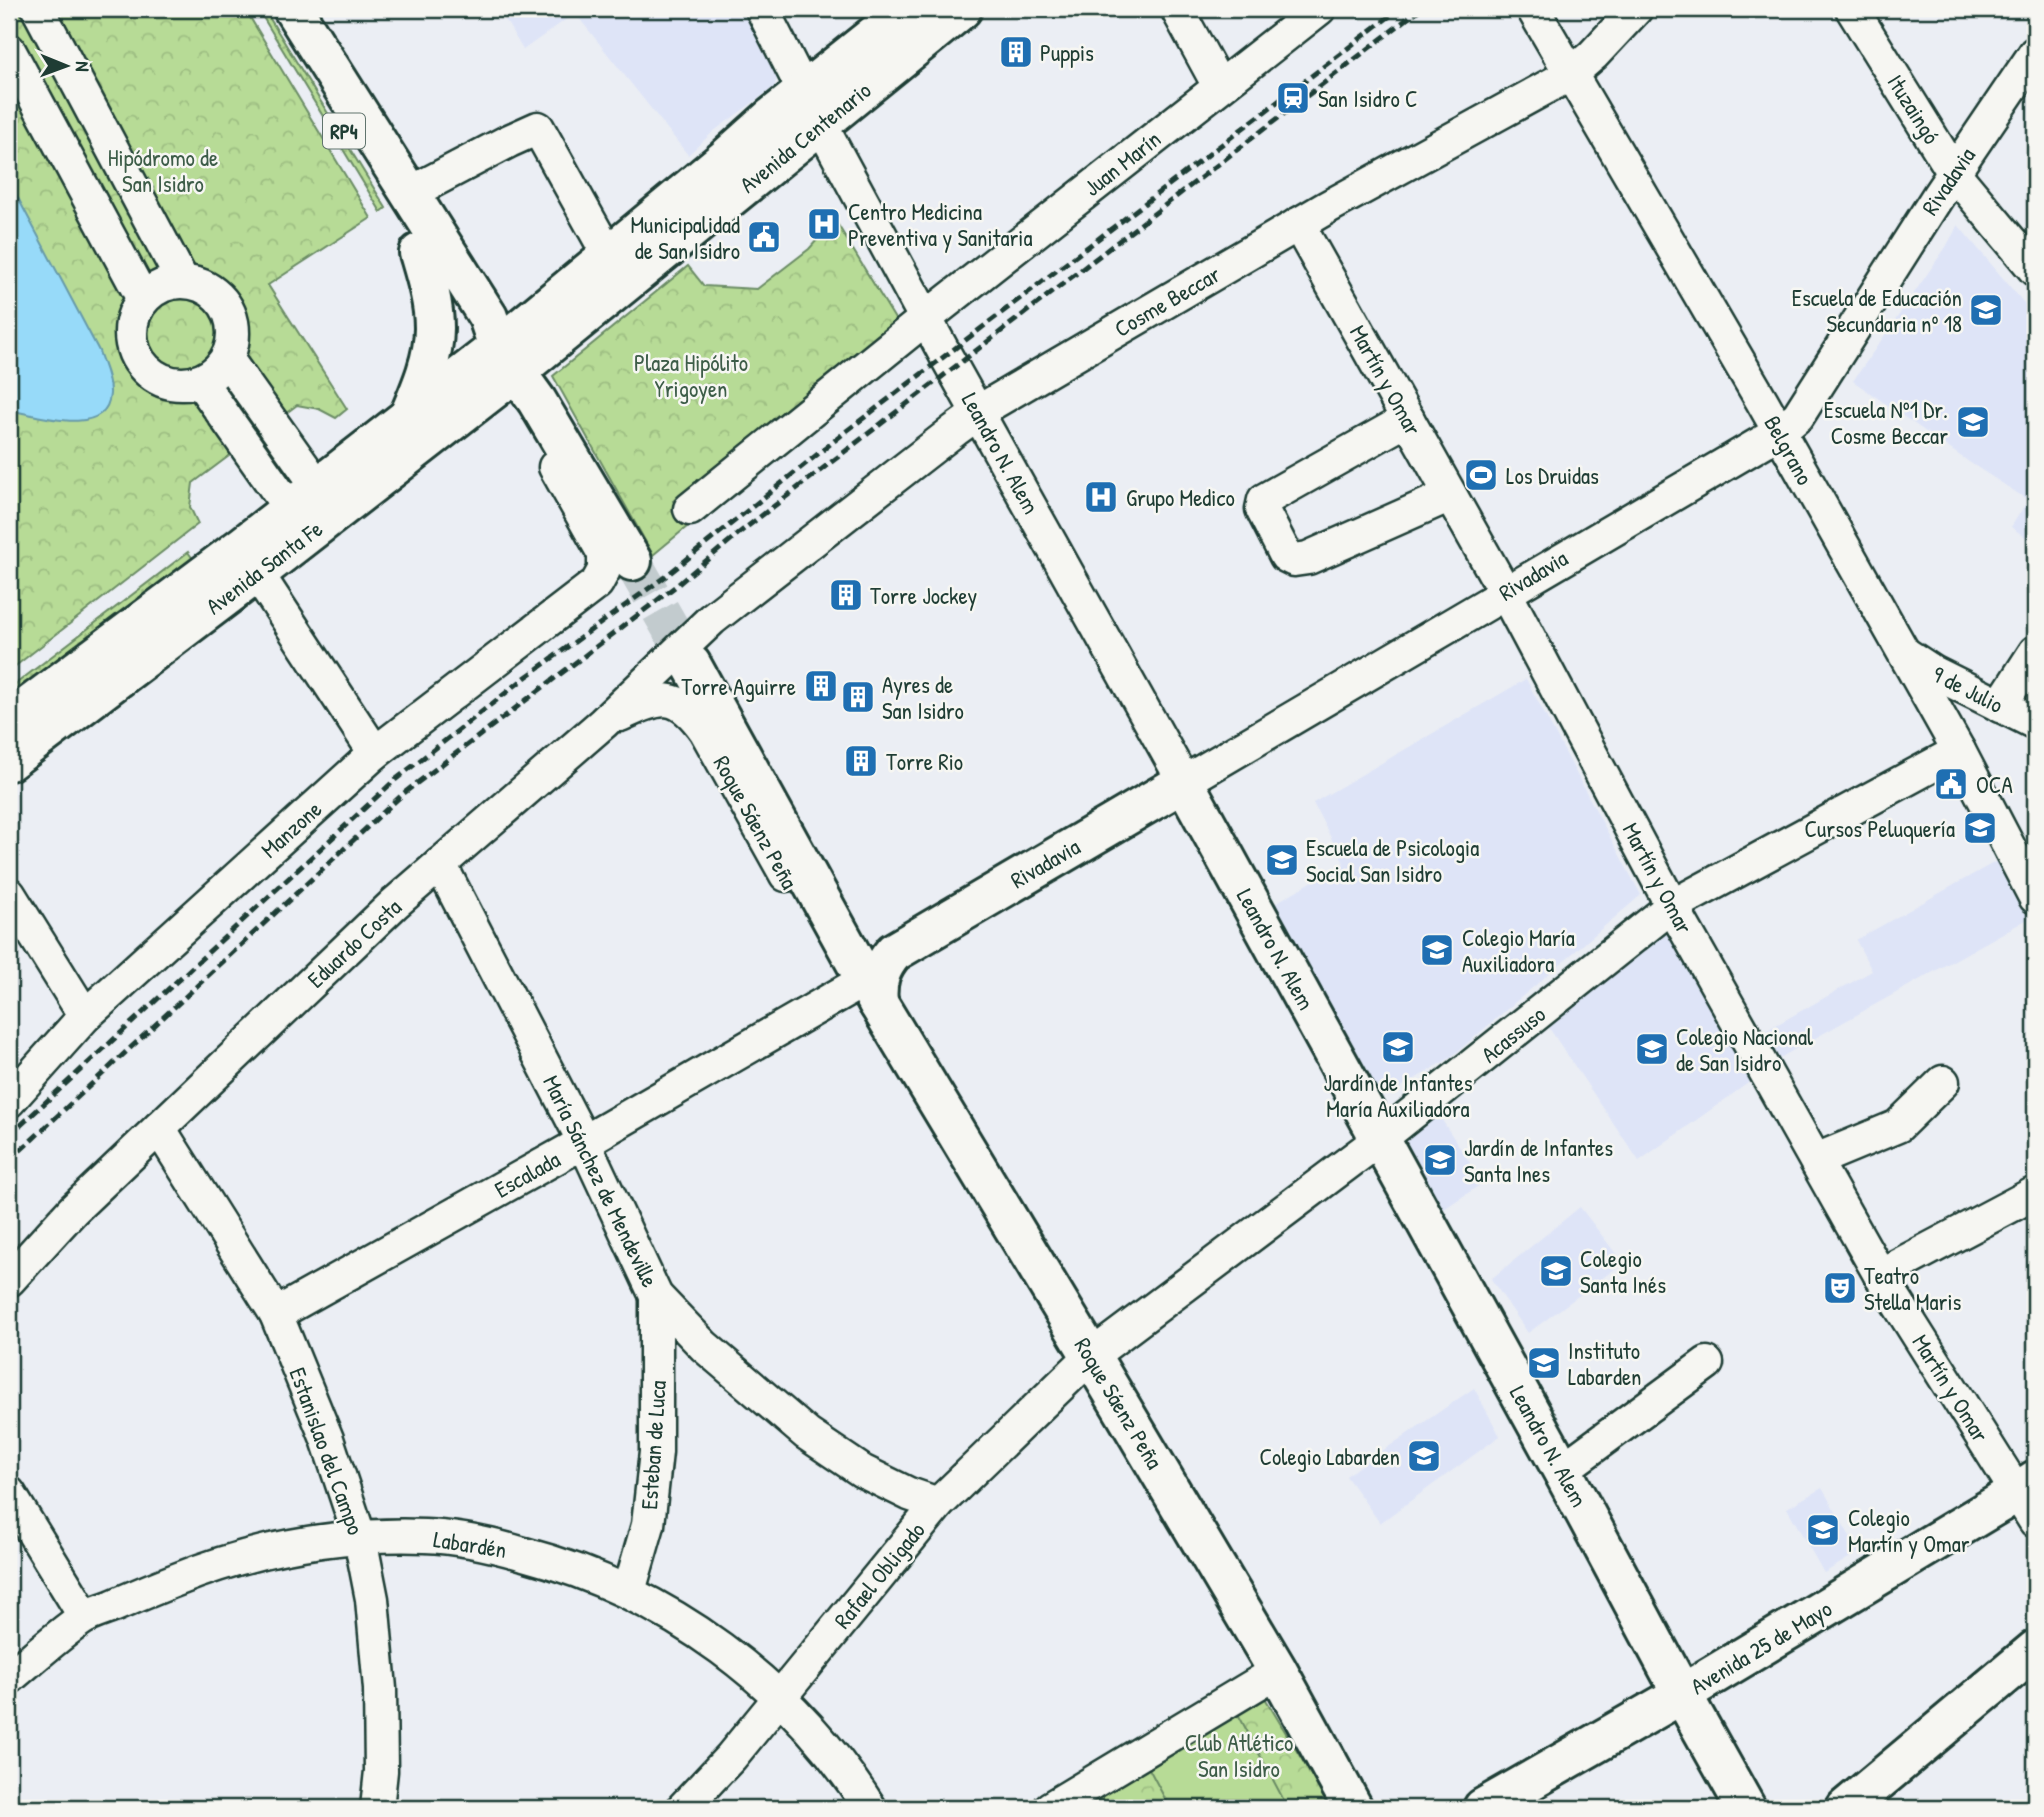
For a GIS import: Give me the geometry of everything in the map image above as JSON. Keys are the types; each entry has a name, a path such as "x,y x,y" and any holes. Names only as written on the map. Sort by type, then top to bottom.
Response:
{"main road":[{"name":"RP4","path":"269,9 470,332 508,359"},
{"name":"RP4","path":"293,9 488,317 508,359 632,561"},
{"name":"Avenida Centenario","path":"508,359 608,254 907,9"},
{"name":"Avenida Centenario","path":"508,359 814,131 962,9"},
{"path":"409,416 430,359 434,328 432,301 419,253"},
{"name":"Avenida Santa Fe","path":"9,721 409,416 508,359"},
{"name":"Avenida Santa Fe","path":"9,761 257,573 508,359"},
{"name":"Roque Sáenz Peña","path":"691,664 829,911 864,996 1091,1356 1278,1671 1353,1808"},
{"name":"Rivadavia","path":"879,948 1184,782"},
{"name":"Leandro N. Alem","path":"1184,782 1746,1808"},
{"path":"829,911 847,930 879,948 876,988 864,996"},
{"name":"Avenida 25 de Mayo","path":"1483,1808 2029,1498"},
{"path":"1846,1808 2035,1650"}],"street":[{"path":"38,9 182,281"},
{"name":"Leandro N. Alem","path":"762,9 804,91 814,131 930,326 1184,782"},
{"path":"1177,9 1219,86"},
{"name":"Juan Marín","path":"930,326 1219,86 1319,9"},
{"name":"Belgrano","path":"1533,9 1959,751 2035,897"},
{"name":"Cosme Beccar","path":"712,619 978,413 1298,224 1571,74 1594,55 1636,9"},
{"name":"Ituzaingó","path":"1852,9 1954,173 2035,270"},
{"path":"9,50 143,299"},
{"name":"Rivadavia","path":"1184,782 1778,433 1798,416 1954,173 2035,53"},
{"path":"408,194 538,128 608,254"},
{"path":"814,131 893,294"},
{"name":"Martín y Omar","path":"1298,224 1505,592 1672,906 1880,1275 2029,1498"},
{"path":"182,281 195,282 212,290 226,304 233,322 233,341 227,359 215,373 200,381 181,384 162,380 146,370 135,354 131,335 133,316 143,299 158,287 182,281"},
{"path":"861,393 930,326"},
{"path":"690,509 930,326"},
{"path":"227,359 304,498"},
{"name":"Manzone","path":"9,1101 85,1016 375,753 597,583 604,570 604,554 523,410 508,359"},
{"path":"200,381 304,498"},
{"path":"1408,419 1264,500 1262,509 1286,556 1294,560 1308,558 1450,495"},
{"path":"257,573 375,753"},
{"name":"Eduardo Costa","path":"9,1280 73,1210 394,904 603,723 712,619"},
{"name":"Roque Sáenz Peña","path":"712,619 704,643 705,664 879,948"},
{"name":"9 de Julio","path":"1903,652 1933,672 2035,723"},
{"path":"2000,706 2035,652"},
{"name":"Roque Sáenz Peña","path":"603,723 650,701 670,700 690,709 864,996"},
{"name":"Acassuso","path":"1091,1356 1380,1139 1672,906 1959,751"},
{"name":"María Sánchez de Mendeville","path":"440,864 584,1142 656,1296 704,1346 807,1434 862,1471 909,1494 937,1504"},
{"path":"9,894 85,1016"},
{"name":"Escalada","path":"276,1314 584,1142 864,996"},
{"path":"1816,1160 1898,1126 1943,1082"},
{"name":"Estanislao del Campo","path":"159,1128 276,1314 327,1439 360,1538 372,1599 380,1689 381,1771 377,1808"},
{"path":"1880,1275 2035,1193"},
{"name":"Esteban de Luca","path":"629,1591 648,1525 656,1451 656,1296"},
{"name":"Rafael Obligado","path":"683,1808 731,1757 937,1504 1091,1356"},
{"path":"1562,1470 1707,1363"},
{"path":"9,1493 85,1617"},
{"name":"Labardén","path":"9,1678 85,1617 216,1564 288,1546 360,1538 427,1536 496,1546 564,1564 629,1591 709,1638 780,1698 810,1728 847,1771 870,1808"},
{"path":"1049,1808 1278,1671"}],"shaded area":[{"path":"499,9 745,9 778,75 774,87 714,131 688,155 575,13 523,50"},
{"name":"Escuela Nº1 Dr. Cosme Beccar","path":"1958,225 2035,316 2035,544 2011,527 2028,500 1853,381 1946,247"},
{"path":"1526,679 1641,895 1450,1058 1388,1095 1379,1094 1272,905 1344,863 1313,803"},
{"path":"2004,857 2035,915 1776,1060 1762,1033 1872,971 1856,940"},
{"name":"Colegio Nacional de San Isidro","path":"1671,933 1758,1076 1639,1161 1545,1022 1663,934"},
{"name":"Jardín de Infantes Santa Ines","path":"1436,1111 1483,1183 1444,1209 1397,1137"},
{"name":"Colegio Santa Inés","path":"1580,1207 1623,1263 1528,1333 1491,1279"},
{"name":"Colegio Labarden","path":"1474,1388 1500,1436 1380,1523 1346,1476"},
{"name":"Colegio Martín y Omar","path":"1822,1488 1859,1552 1824,1573 1787,1508"}],"green space":[{"name":"Hipódromo de San Isidro","path":"9,9 245,9 371,218 268,285 347,409 336,418 319,409 297,405 193,483 190,507 198,524 9,671"},
{"path":"258,9 264,9 386,208 381,212"},
{"name":"Plaza Hipólito Yrigoyen","path":"835,220 898,324 673,501 688,526 653,555 553,376 688,266 704,286 757,289 809,249"},
{"path":"188,552 196,563 9,705 9,689"},
{"name":"Club Atlético San Isidro","path":"1256,1683 1331,1808 1053,1808"},
{"path":"1238,1714 1288,1808 1170,1808 1146,1763"}],"water":[{"path":"9,181 99,351 110,394 106,408 97,416 68,421 9,410"}],"tunnel":[{"path":"632,561 691,664"}],"railway":[{"path":"9,1136 395,780 526,677 666,576 844,433 1399,9"},
{"path":"9,1161 404,793 676,586 739,533 1420,9"}],"place":[{"name":"Puppis","path":"1016,52"},
{"name":"San Isidro C","path":"1293,98"},
{"name":"Centro Medicina Preventiva y Sanitaria","path":"824,224"},
{"name":"Municipalidad de San Isidro","path":"764,237"},
{"name":"Escuela de Educación Secundaria nº 18","path":"1986,310"},
{"name":"Escuela Nº1 Dr. Cosme Beccar","path":"1973,422"},
{"name":"Los Druidas","path":"1481,475"},
{"name":"Grupo Medico","path":"1101,497"},
{"name":"Torre Jockey","path":"846,595"},
{"name":"Torre Aguirre","path":"821,686"},
{"name":"Ayres de San Isidro","path":"858,697"},
{"name":"Torre Rio","path":"861,761"},
{"name":"OCA","path":"1951,784"},
{"name":"Cursos Peluquería","path":"1980,828"},
{"name":"Escuela de Psicologia Social San Isidro","path":"1282,860"},
{"name":"Colegio María Auxiliadora","path":"1437,950"},
{"name":"Jardín de Infantes María Auxiliadora","path":"1398,1047"},
{"name":"Colegio Nacional de San Isidro","path":"1652,1049"},
{"name":"Jardín de Infantes Santa Ines","path":"1440,1160"},
{"name":"Colegio Santa Inés","path":"1556,1271"},
{"name":"Teatro Stella Maris","path":"1840,1288"},
{"name":"Instituto Labarden","path":"1544,1363"},
{"name":"Colegio Labarden","path":"1424,1456"},
{"name":"Colegio Martín y Omar","path":"1823,1530"}]}
